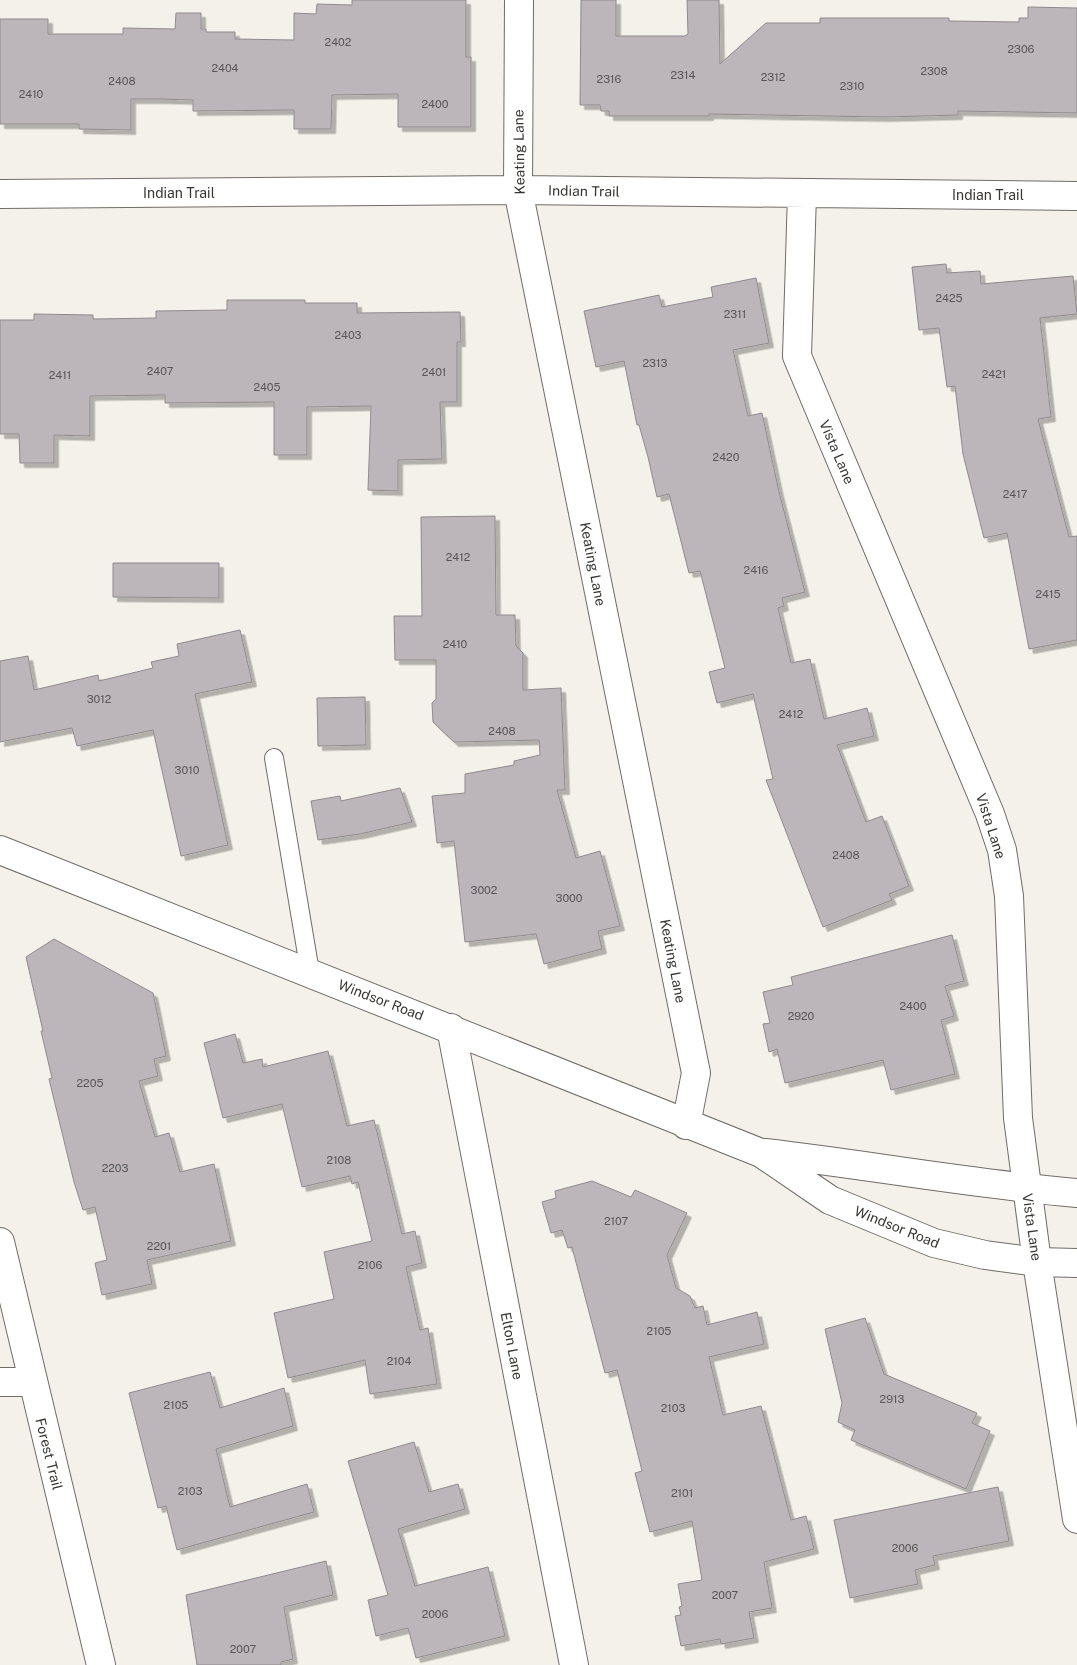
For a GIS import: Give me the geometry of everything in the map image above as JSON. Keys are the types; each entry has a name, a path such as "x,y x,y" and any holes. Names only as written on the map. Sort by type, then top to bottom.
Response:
{"street":[{"name":"Keating Lane","path":"519,0 518,190 696,1073 686,1125"},
{"name":"Indian Trail","path":"0,194 518,190 1077,196"},
{"name":"Vista Lane","path":"802,194 796,356 990,814 1002,850 1009,896 1018,1118 1037,1262 1077,1519"},
{"name":"Windsor Road","path":"0,850 451,1028 686,1125 761,1153 830,1200 934,1243 985,1255 1037,1262 1077,1263"},
{"name":"Elton Lane","path":"451,1028 574,1665"},
{"name":"Windsor Road","path":"761,1153 853,1163 944,1179 1027,1189 1077,1192"},
{"name":"Forest Trail","path":"0,1242 101,1665"},
{"path":"0,1382 32,1382"}],"lane":[{"path":"274,758 310,972"}],"building":[{"path":"352,0 466,0 466,57 471,57 471,127 398,127 398,94 332,95 331,129 294,129 294,110 193,111 193,100 161,99 131,99 131,130 79,129 79,124 0,124 0,19 48,19 48,34 123,34 123,28 175,29 176,13 201,13 201,29 206,29 206,32 235,32 235,39 294,40 294,13 316,14 317,4 352,5"},
{"path":"581,0 616,0 616,36 685,36 688,34 687,0 719,0 720,64 766,23 820,23 820,18 949,18 949,21 1019,22 1019,18 1028,18 1028,7 1077,8 1077,113 958,111 958,115 884,117 709,114 709,116 609,116 609,111 601,111 600,105 580,105"},
{"path":"946,264 947,273 980,271 981,284 1073,276 1077,314 1040,318 1051,417 1038,419 1069,537 1077,536 1077,640 1029,649 1007,533 984,538 963,454 955,386 947,387 939,328 919,330 912,267"},
{"path":"756,278 769,343 733,350 748,416 762,413 779,492 805,592 782,598 784,606 778,608 791,663 810,659 824,719 867,708 874,736 837,745 866,822 882,816 909,886 889,894 892,900 823,927 766,780 773,779 753,694 717,703 709,672 725,668 700,571 689,573 669,494 657,497 648,457 639,425 637,425 624,361 596,367 584,311 659,295 662,307 713,297 711,287"},
{"path":"227,300 305,300 305,303 357,303 357,313 460,312 461,342 457,342 457,402 440,402 442,459 398,460 398,491 368,490 371,406 307,407 307,455 274,455 274,402 165,403 165,395 90,396 90,436 54,435 54,463 20,463 19,434 0,434 0,320 34,320 34,314 93,315 93,319 156,318 156,311 227,310"},
{"path":"495,516 496,615 515,615 516,646 523,653 523,690 561,688 565,790 557,790 576,858 600,851 620,926 598,931 602,949 544,964 536,934 465,942 454,841 437,843 432,796 465,793 465,774 514,765 514,761 540,755 539,740 454,742 433,722 432,703 436,699 436,660 395,660 394,616 422,616 421,517"},
{"path":"113,563 219,563 219,598 113,597"},
{"path":"240,630 252,682 195,694 228,845 181,856 153,730 77,746 72,728 0,742 0,661 28,656 34,690 98,675 99,681 153,668 151,662 179,656 177,644"},
{"path":"365,697 366,745 318,746 317,698"},
{"path":"400,788 412,822 360,834 318,840 311,801 340,796 341,801"},
{"path":"952,935 964,981 945,986 954,1016 941,1020 955,1074 891,1090 883,1060 785,1083 777,1049 769,1052 763,1024 770,1023 763,992 793,985 791,977"},
{"path":"54,939 153,993 166,1056 154,1059 158,1076 139,1081 155,1137 169,1133 180,1172 214,1164 231,1241 147,1260 152,1284 102,1295 95,1263 107,1260 95,1207 83,1210 74,1182 49,1079 52,1078 26,957"},
{"path":"235,1034 243,1063 262,1059 263,1067 328,1051 347,1126 374,1120 402,1234 415,1231 422,1263 406,1267 420,1330 428,1328 437,1384 370,1394 365,1360 288,1378 274,1313 334,1299 324,1252 372,1241 358,1182 352,1184 350,1176 302,1187 282,1104 223,1118 204,1043"},
{"path":"592,1181 631,1197 635,1190 687,1213 667,1255 676,1288 690,1296 695,1308 703,1306 707,1325 757,1312 764,1344 709,1357 723,1415 761,1406 791,1520 806,1516 814,1549 764,1562 772,1608 749,1612 754,1638 721,1644 720,1639 681,1646 675,1616 681,1615 679,1607 682,1606 678,1584 702,1580 692,1521 650,1532 635,1473 642,1471 617,1370 605,1373 572,1247 568,1248 562,1230 551,1233 542,1202 556,1198 555,1191"},
{"path":"865,1318 884,1374 977,1413 972,1423 990,1431 966,1489 851,1440 855,1430 838,1422 842,1403 825,1329"},
{"path":"210,1372 220,1408 284,1388 293,1426 216,1449 230,1507 307,1484 314,1512 177,1550 166,1506 158,1508 129,1393"},
{"path":"414,1442 429,1492 458,1484 465,1509 398,1529 415,1586 488,1567 505,1636 416,1658 408,1628 376,1636 368,1600 388,1595 348,1461"},
{"path":"998,1487 1009,1541 933,1556 935,1565 915,1570 918,1584 850,1598 834,1520"},
{"path":"326,1561 333,1595 284,1607 293,1659 281,1662 281,1665 197,1665 186,1595"}]}
